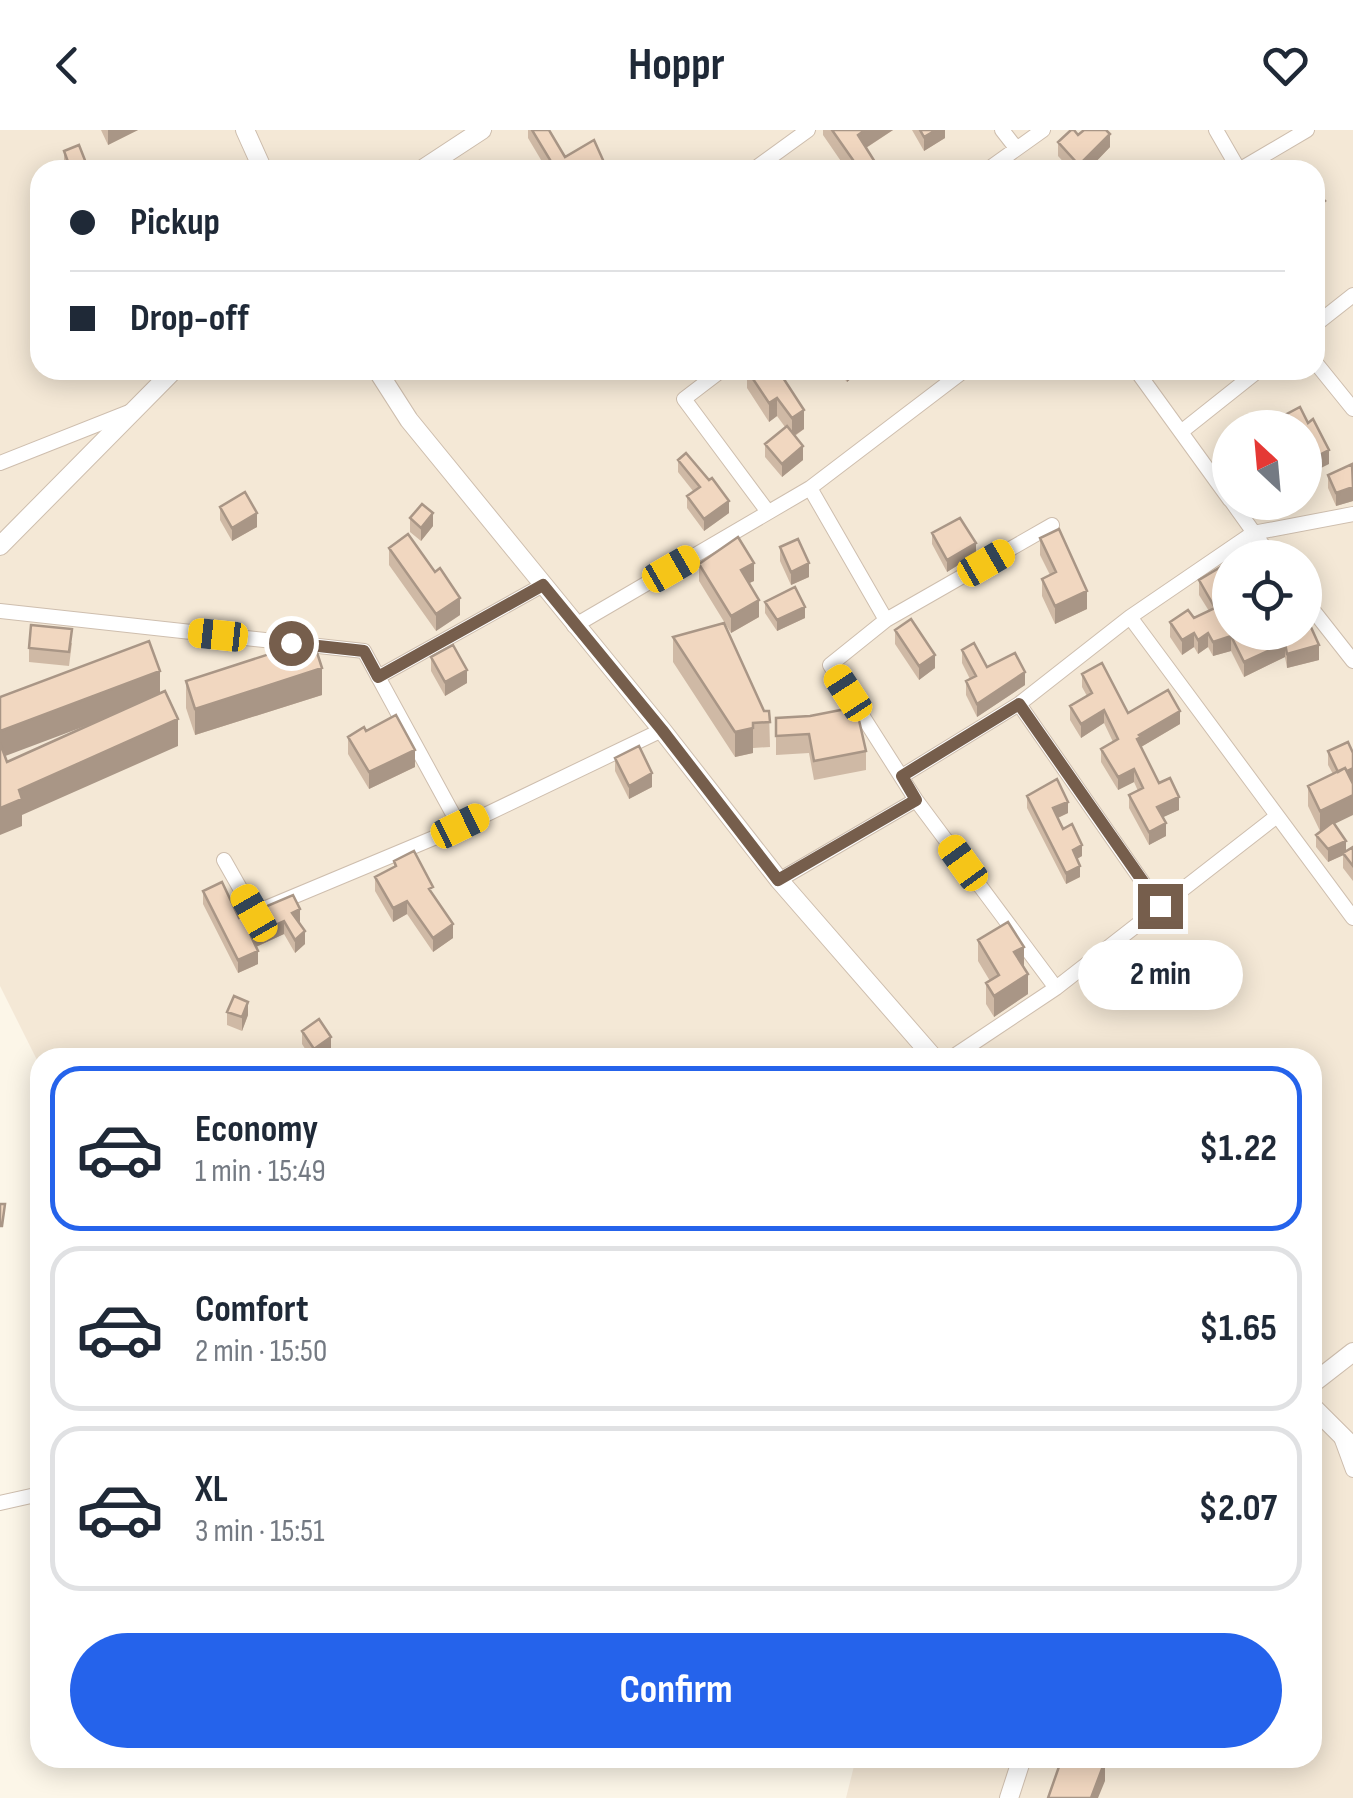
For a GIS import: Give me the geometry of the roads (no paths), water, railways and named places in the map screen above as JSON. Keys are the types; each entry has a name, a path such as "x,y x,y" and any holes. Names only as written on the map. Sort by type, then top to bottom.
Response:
{"street":[{"path":"245,130 258,160"},
{"path":"436,160 482,130"},
{"path":"767,160 808,130"},
{"path":"1002,130 1016,148"},
{"path":"1000,160 1043,130"},
{"path":"1216,130 1233,160"},
{"path":"1256,160 1307,130"},
{"path":"1325,317 1353,295"},
{"path":"1325,374 1353,409"},
{"path":"0,546 164,380"},
{"path":"383,380 409,420 662,730 778,880 925,1048"},
{"path":"709,380 684,399 768,512"},
{"path":"574,626 810,488 951,380"},
{"path":"1143,380 1212,475"},
{"path":"1181,432 1246,380"},
{"path":"0,463 131,411"},
{"path":"810,488 886,620"},
{"path":"902,776 1019,704 1130,617 1253,533 1353,514"},
{"path":"1244,520 1258,540"},
{"path":"1052,525 886,620 830,665 916,800 1056,988"},
{"path":"378,677 543,585"},
{"path":"0,611 364,651 460,826"},
{"path":"1130,617 1353,918"},
{"path":"1322,622 1353,661"},
{"path":"1019,704 1160,906"},
{"path":"224,860 254,913 460,826 662,730"},
{"path":"778,880 916,800"},
{"path":"966,1048 1056,988 1277,816"},
{"path":"1322,1376 1353,1352"},
{"path":"1322,1416 1346,1441 1353,1470"},
{"path":"0,1504 30,1496"},
{"path":"1009,1798 1019,1768"}]}
